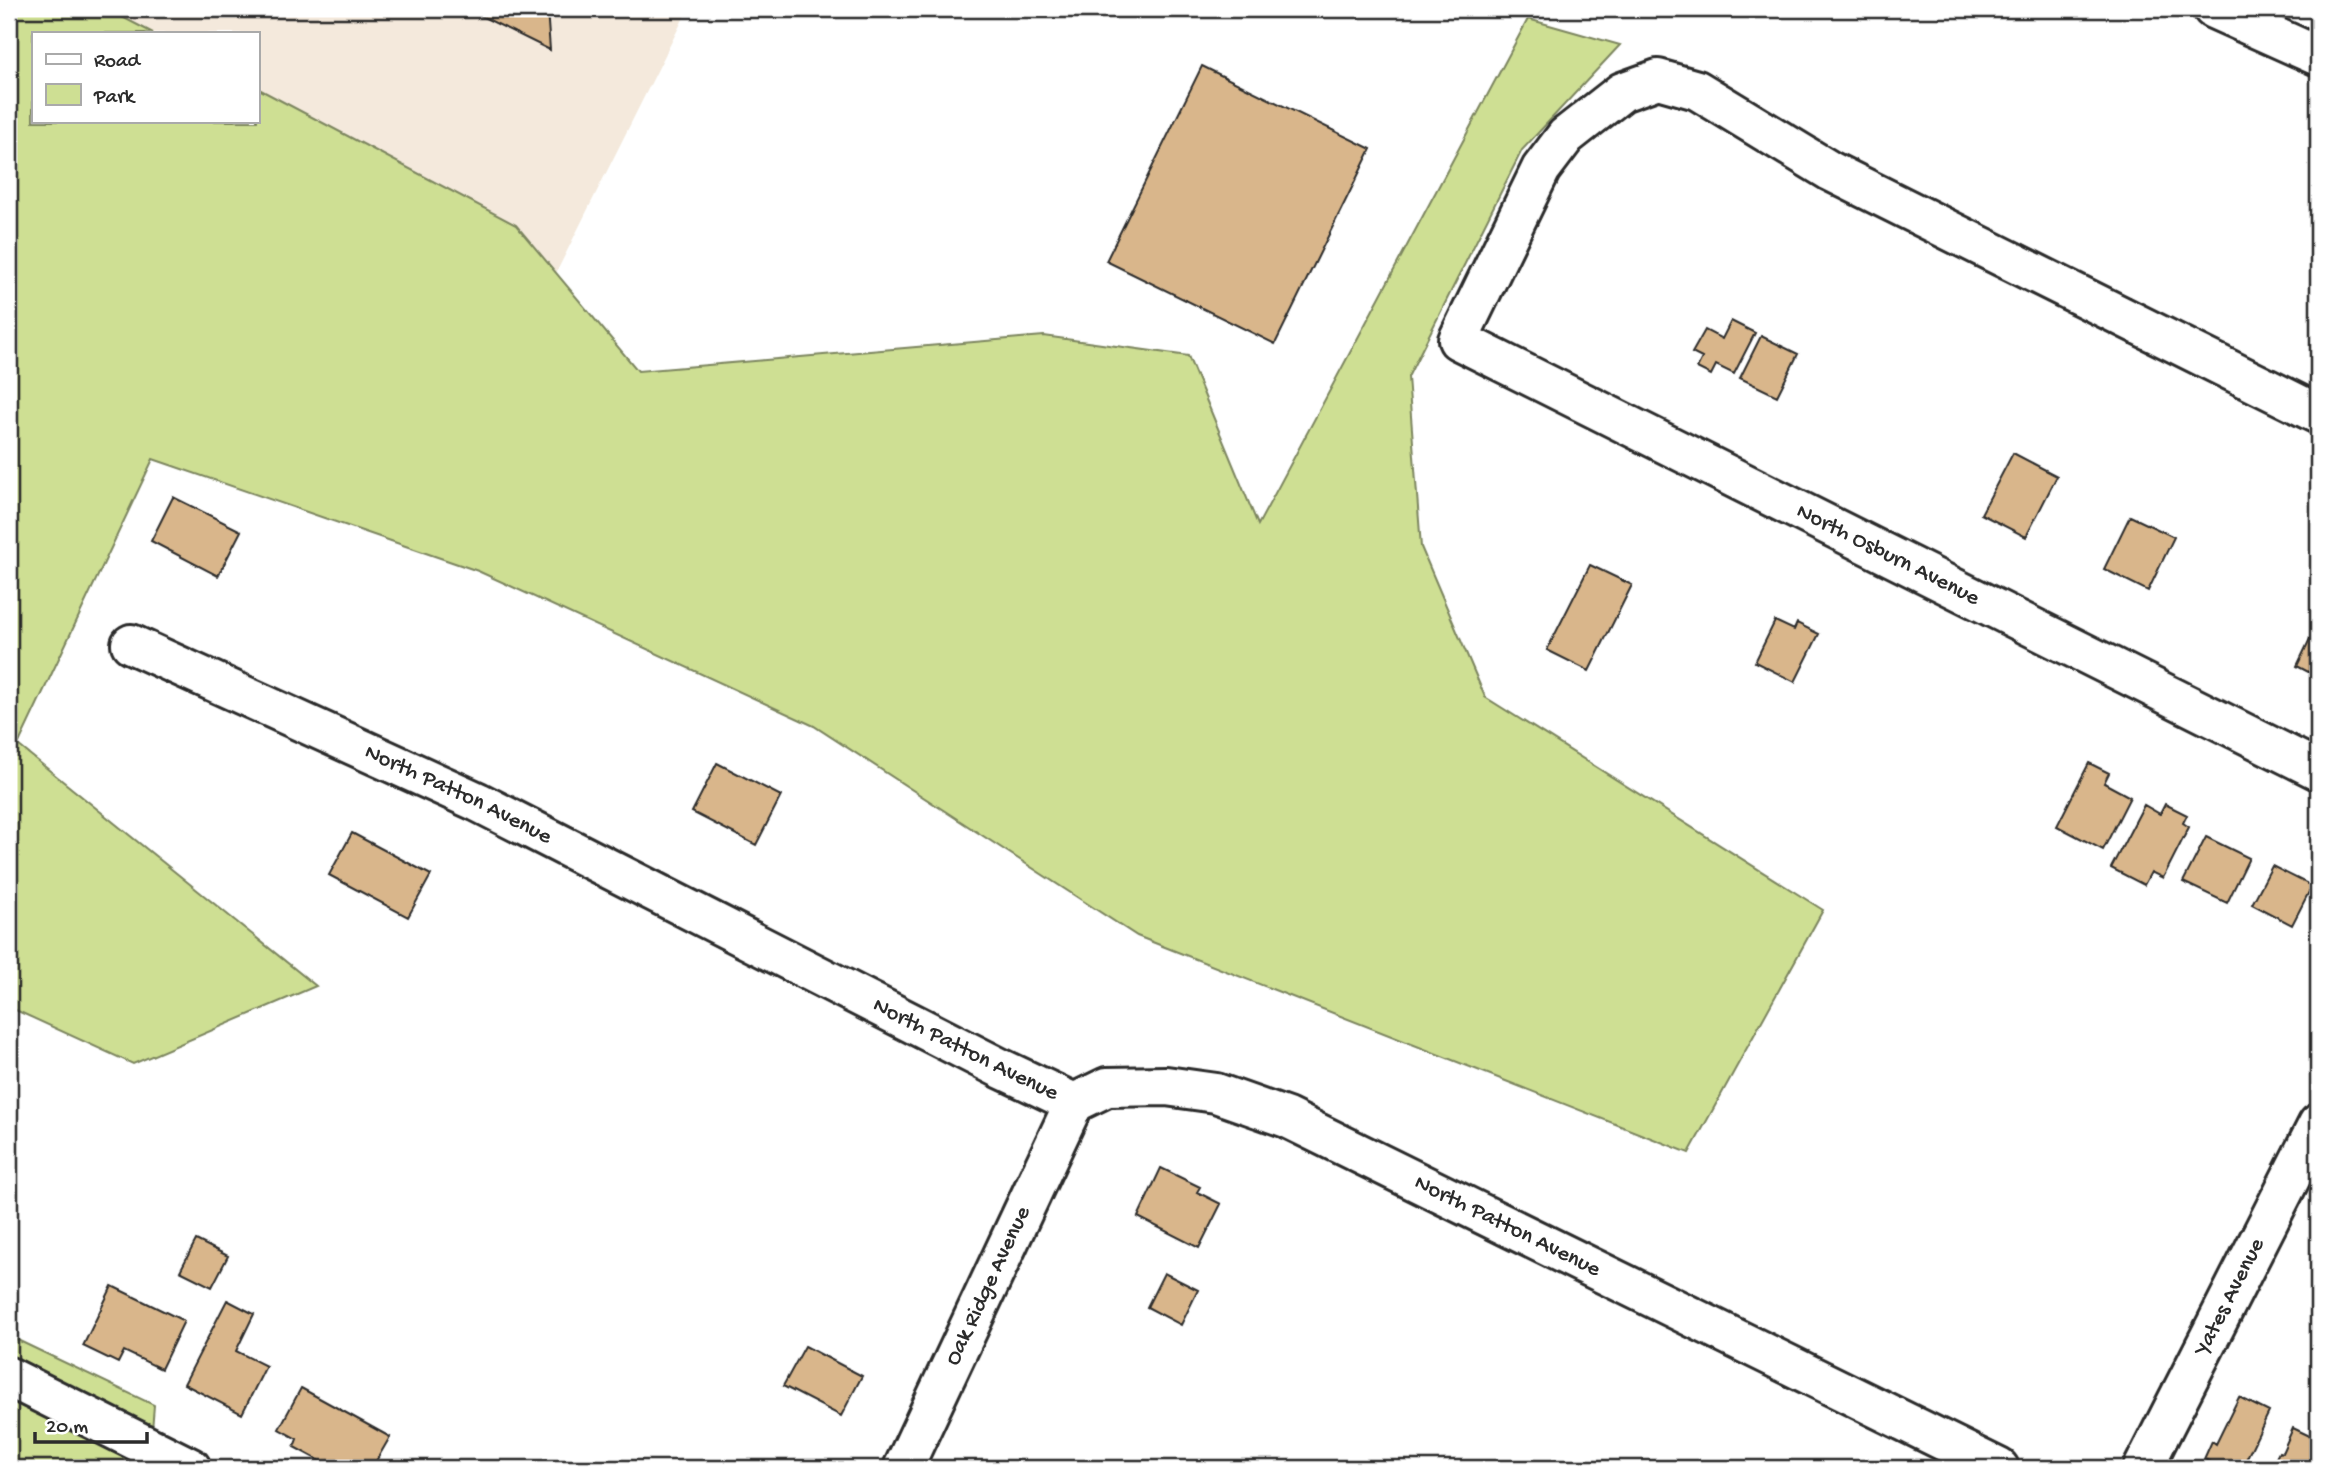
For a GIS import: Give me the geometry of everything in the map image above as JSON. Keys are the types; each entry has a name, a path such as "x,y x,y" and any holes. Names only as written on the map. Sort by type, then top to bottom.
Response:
{"street":[{"path":"2213,9 2318,56"},
{"name":"North Osburn Avenue","path":"2318,414 1830,171 1697,90 1658,79 1622,92 1566,136 1541,169 1458,340 2318,771"},
{"name":"North Patton Avenue","path":"131,645 478,802 1074,1103 1107,1087 1166,1086 1216,1093 1287,1118 2000,1468"},
{"name":"Oak Ridge Avenue","path":"903,1468 1074,1103"},
{"name":"Yates Avenue","path":"2144,1468 2318,1124"},
{"path":"9,1377 191,1468"}],"shaded area":[{"path":"107,9 688,9 556,273 516,225 259,89 259,32 151,32"}],"green space":[{"path":"9,9 107,9 151,32 32,32 32,122 259,122 259,89 516,225 638,371 1044,336 1188,356 1258,525 1528,19 1620,45 1522,150 1408,377 1421,547 1485,697 1823,910 1689,1153 1137,936 814,726 478,571 153,459 18,745 316,986 133,1064 9,1007"},
{"path":"9,1336 154,1405 149,1468 9,1468"}],"building":[{"path":"467,9 547,9 550,50"},
{"path":"1202,66 1371,149 1275,344 1106,261"},
{"path":"1731,321 1755,333 1734,374 1716,365 1711,375 1697,368 1702,358 1692,353 1705,330 1722,339"},
{"path":"1761,336 1798,354 1777,396 1740,378"},
{"path":"2013,453 2057,476 2026,537 1981,514"},
{"path":"173,497 241,531 218,576 151,541"},
{"path":"2130,516 2174,537 2148,591 2104,569"},
{"path":"1590,565 1632,585 1589,671 1547,650"},
{"path":"1775,621 1794,630 1797,623 1819,634 1795,682 1755,662"},
{"path":"2318,622 2318,677 2297,666"},
{"path":"717,763 781,796 756,845 692,812"},
{"path":"2089,763 2109,773 2104,783 2130,797 2103,850 2057,826"},
{"path":"2165,804 2187,815 2183,823 2189,827 2163,878 2151,872 2144,885 2111,868 2144,805 2160,814"},
{"path":"352,833 431,875 408,917 329,875"},
{"path":"2206,837 2249,858 2227,903 2183,882"},
{"path":"2272,866 2312,886 2292,925 2252,904"},
{"path":"1161,1168 1200,1187 1197,1192 1221,1204 1199,1248 1138,1217"},
{"path":"196,1240 228,1256 212,1287 180,1271"},
{"path":"1164,1273 1198,1290 1181,1325 1147,1307"},
{"path":"112,1286 184,1321 161,1369 124,1351 118,1363 83,1346"},
{"path":"227,1300 254,1314 236,1351 266,1366 242,1414 184,1384"},
{"path":"805,1346 862,1376 841,1416 783,1386"},
{"path":"301,1388 390,1437 372,1468 333,1468 294,1447 297,1439 279,1429"},
{"path":"2239,1397 2269,1412 2242,1468 2224,1468 2204,1459 2212,1441 2216,1444"},
{"path":"2293,1428 2318,1440 2318,1468 2271,1468 2279,1452 2282,1453"}]}
